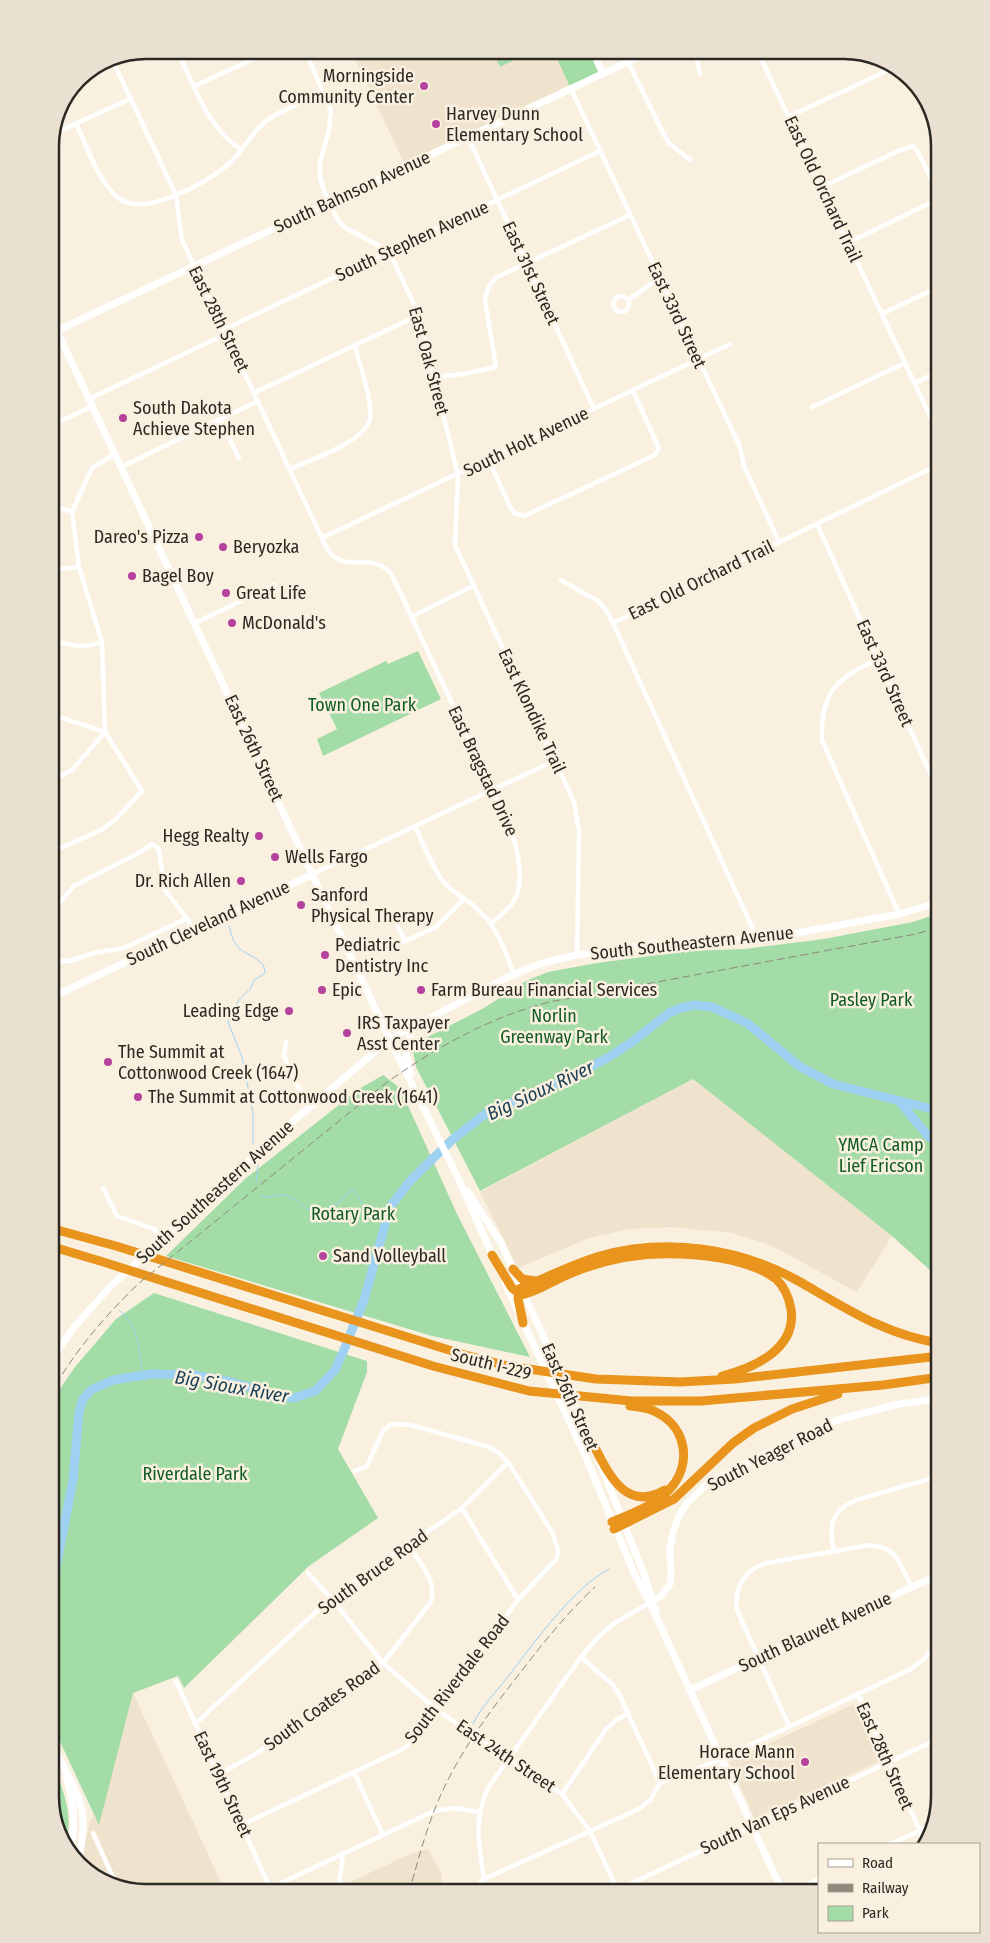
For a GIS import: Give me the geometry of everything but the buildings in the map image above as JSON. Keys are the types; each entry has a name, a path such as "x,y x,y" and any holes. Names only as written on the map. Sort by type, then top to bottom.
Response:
{"highway":[{"name":"South I-229","path":"59,1230 188,1268 465,1355 508,1366 596,1379 680,1382 735,1379 931,1357"},
{"path":"513,1269 522,1280 532,1281 576,1264 614,1253 660,1247 706,1250 752,1260 778,1270 871,1323 904,1335 931,1342"},
{"name":"South I-229","path":"59,1249 386,1351 518,1389 631,1401 701,1401 931,1379"},
{"path":"492,1256 512,1288 522,1292 592,1265 619,1258 650,1254 712,1257 755,1268 776,1280 787,1295 792,1315 790,1330 778,1349 762,1360 737,1371 718,1377 680,1382"},
{"path":"522,1292 541,1279"},
{"path":"522,1292 523,1323"},
{"path":"613,1525 674,1499 733,1443 766,1421 815,1400 883,1385"},
{"path":"588,1397 654,1411 671,1423 680,1436 684,1450 683,1464 675,1482 656,1501 622,1521"},
{"path":"592,1442 610,1476 624,1491 635,1495 650,1496 662,1492 675,1482"}],"main road":[{"path":"596,59 603,74"},
{"name":"South Bahnson Avenue","path":"59,330 634,59"},
{"name":"East 26th Street","path":"59,342 93,406 390,1040 459,1180 492,1256 584,1453 613,1525 651,1602"},
{"name":"South Cleveland Avenue","path":"59,994 313,874"},
{"name":"South Southeastern Avenue","path":"59,1349 95,1303 309,1106 390,1040 514,974 542,963 578,955 657,943 758,938 797,933 900,914 931,905"},
{"path":"412,1027 406,1054 408,1065 425,1111"},
{"name":"East 26th Street","path":"459,1180 487,1219 501,1243 592,1442 660,1625 779,1884"},
{"name":"South Yeager Road","path":"651,1602 661,1596 670,1584 672,1576 672,1540 679,1516 687,1502 708,1483 812,1431 841,1419 894,1405 931,1399"},
{"name":"South Blauvelt Avenue","path":"690,1690 931,1578"},
{"path":"59,1759 78,1792 82,1807 83,1832 79,1853"},
{"path":"64,1770 74,1815 71,1843"}],"street":[{"path":"182,59 209,116 218,130 229,142 241,150"},
{"path":"195,86 253,59"},
{"path":"309,59 329,104 331,117 319,169 323,188 329,203 337,219 344,227 389,251"},
{"path":"697,59 700,74"},
{"name":"East Old Orchard Trail","path":"761,59 931,418"},
{"path":"628,62 669,143 690,160"},
{"name":"East 28th Street","path":"114,65 176,195 182,240 332,557 338,561 374,563 388,569 411,617"},
{"path":"788,117 888,71"},
{"name":"East 33rd Street","path":"571,89 740,447 747,473 778,542"},
{"path":"76,123 104,181 117,198 130,204 145,205 176,195 211,177 233,160 251,136 267,121 324,93"},
{"path":"60,131 130,99"},
{"name":"East 31st Street","path":"468,137 594,409"},
{"path":"822,187 898,151 913,146 918,152 931,179"},
{"name":"South Stephen Avenue","path":"89,399 389,251 600,151"},
{"path":"848,243 931,202"},
{"path":"435,377 463,374 496,367 485,300 487,290 497,277 630,215"},
{"name":"East Oak Street","path":"389,251 420,315 458,475"},
{"path":"628,300 660,278"},
{"path":"882,314 931,290"},
{"path":"254,393 420,315"},
{"name":"South Holt Avenue","path":"322,538 490,460 730,344"},
{"path":"290,469 358,436 370,420 370,408 355,345"},
{"path":"812,407 905,363"},
{"path":"915,383 931,375"},
{"path":"490,460 510,507 514,513 524,516 645,460 656,453 658,446 633,392"},
{"path":"121,467 258,401"},
{"path":"59,422 93,406"},
{"path":"220,420 239,458"},
{"path":"59,849 103,829 116,819 142,791 105,732 102,642 79,567 72,512 92,468 115,454"},
{"name":"East Old Orchard Trail","path":"758,938 613,623 931,468"},
{"name":"East Klondike Trail","path":"458,475 455,544 574,802 578,824 578,955"},
{"path":"59,508 72,512"},
{"name":"East 33rd Street","path":"817,524 931,775"},
{"path":"59,569 79,567"},
{"path":"560,580 598,600 613,623"},
{"path":"195,623 274,585"},
{"path":"411,617 473,586"},
{"name":"East Bragstad Drive","path":"411,617 516,841 519,881 512,904 492,923"},
{"path":"59,642 77,646 94,645 102,642"},
{"path":"878,659 853,672 840,681 831,691 824,705 821,721 822,740 900,914"},
{"path":"59,717 105,732"},
{"path":"59,777 72,770 105,732"},
{"path":"815,741 822,740"},
{"name":"South Cleveland Avenue","path":"313,874 556,760"},
{"path":"415,826 436,871 444,882 492,923 514,974"},
{"path":"59,903 74,886 135,855 152,844 160,852 165,890 193,930"},
{"path":"384,951 436,927 464,899"},
{"path":"391,915 405,940"},
{"path":"59,961 70,960 94,953 124,948 186,919"},
{"path":"286,1042 284,1056 309,1106"},
{"path":"103,1188 117,1216 154,1229 164,1238"},
{"path":"355,1471 367,1466 383,1431 390,1425 396,1424 411,1426 489,1447 498,1452 508,1462"},
{"name":"South Bruce Road","path":"195,1724 331,1598 462,1508 508,1462"},
{"name":"South Riverdale Road","path":"241,1825 408,1746 420,1734 518,1600 557,1558 558,1550 552,1532 508,1462"},
{"path":"834,1551 830,1534 831,1523 838,1511 859,1499 931,1479"},
{"path":"462,1508 518,1600"},
{"name":"South Coates Road","path":"218,1775 252,1756 365,1679 383,1663 430,1603 432,1597 433,1591 429,1579 409,1546"},
{"path":"789,1726 737,1610 736,1595 745,1575 767,1562 870,1546 888,1550 897,1558 903,1566 912,1587"},
{"name":"East 24th Street","path":"308,1573 331,1598 383,1663 437,1710 562,1794 590,1831 615,1884"},
{"path":"484,1879 479,1846 479,1812 488,1788 581,1657 599,1636 616,1622 651,1602"},
{"path":"479,1884 484,1879 639,1809 651,1799 660,1783 721,1759 911,1669 931,1651"},
{"path":"581,1657 613,1685 660,1783"},
{"name":"East 19th Street","path":"176,1681 268,1884"},
{"name":"East 28th Street","path":"858,1694 922,1836"},
{"path":"562,1794 606,1729 628,1713"},
{"name":"South Van Eps Avenue","path":"633,1884 931,1742"},
{"path":"354,1772 383,1835"},
{"path":"278,1884 443,1809 454,1808 479,1812"},
{"path":"892,1843 925,1828"},
{"path":"93,1833 113,1878"},
{"path":"339,1884 343,1853"}],"shaded area":[{"name":"Harvey Dunn Elementary School","path":"355,59 496,59 500,67 516,59 557,59 570,85 404,163"},
{"path":"693,1079 892,1236 857,1292 770,1245 732,1233 671,1227 631,1229 589,1238 518,1268 480,1192"},
{"path":"133,1693 222,1884 140,1884 118,1880 107,1875 81,1855 90,1821 94,1815 99,1824"},
{"name":"Horace Mann Elementary School","path":"854,1704 880,1761 755,1819 729,1762"},
{"path":"428,1849 442,1874 441,1884 346,1884 410,1854"}],"green space":[{"path":"496,59 516,59 500,67"},
{"path":"557,59 596,59 603,74 571,89"},
{"name":"Town One Park","path":"418,651 441,699 323,756 317,739 337,729 319,693 386,661 388,664"},
{"path":"931,916 931,1271 892,1236 693,1079 480,1191 416,1067 413,1051 418,1042 484,1008 526,981 548,972 597,963 688,951 745,949 824,939 913,922"},
{"name":"Rotary Park","path":"383,1075 400,1088 457,1214 530,1357 432,1336 166,1256 245,1179 359,1089"},
{"name":"Riverdale Park","path":"154,1293 367,1361 367,1372 338,1449 378,1518 309,1566 184,1688 178,1676 133,1693 99,1825 59,1739 59,1390 75,1367 116,1319"},
{"path":"59,1782 68,1810 68,1836 60,1814"}],"waterway":[{"path":"229,926 237,946 259,961 265,973 254,980 251,988 239,1000 232,1011 228,1022 242,1057 253,1113 253,1144"},
{"name":"Big Sioux River","path":"59,1552 73,1480 79,1412 83,1399 91,1390 113,1380 152,1374 194,1375 294,1398 315,1391 335,1370 364,1300 390,1207 410,1181 453,1139 489,1111 532,1095 609,1057 632,1042 669,1013 694,1005 712,1007 747,1023 799,1066 833,1084 931,1109"},
{"path":"899,1101 931,1138"},
{"path":"256,1182 258,1164"},
{"path":"260,1194 265,1197 288,1196 307,1209 318,1210 335,1205 350,1190 353,1191 363,1204 387,1216"},
{"path":"119,1310 134,1331 141,1358 142,1375"},
{"path":"473,1724 484,1706 554,1618 582,1589 609,1569"}],"railway":[{"path":"59,1380 90,1336 138,1284 386,1083 424,1057 464,1035 505,1016 549,1002 916,934 931,930"},
{"path":"412,1884 433,1813 444,1788 469,1743 537,1651 595,1587"}],"place":[{"name":"Morningside Community Center","path":"424,86"},
{"name":"Harvey Dunn Elementary School","path":"436,124"},
{"name":"South Dakota Achieve Stephen","path":"123,418"},
{"name":"Dareo's Pizza","path":"199,537"},
{"name":"Beryozka","path":"223,547"},
{"name":"Bagel Boy","path":"132,576"},
{"name":"Great Life","path":"226,593"},
{"name":"McDonald's","path":"232,623"},
{"name":"Hegg Realty","path":"259,836"},
{"name":"Wells Fargo","path":"275,857"},
{"name":"Dr. Rich Allen","path":"241,881"},
{"name":"Sanford Physical Therapy","path":"301,905"},
{"name":"Pediatric Dentistry Inc","path":"325,955"},
{"name":"Epic","path":"322,990"},
{"name":"Farm Bureau Financial Services","path":"421,990"},
{"name":"Leading Edge","path":"289,1011"},
{"name":"IRS Taxpayer Asst Center","path":"347,1033"},
{"name":"The Summit at Cottonwood Creek (1647)","path":"108,1062"},
{"name":"The Summit at Cottonwood Creek (1641)","path":"138,1097"},
{"name":"Sand Volleyball","path":"323,1256"},
{"name":"Horace Mann Elementary School","path":"805,1762"}],"park label":[{"name":"Pasley Park","path":"871,1000"},
{"name":"Norlin Greenway Park","path":"554,1026"},
{"name":"YMCA Camp Lief Ericson","path":"881,1155"}]}
